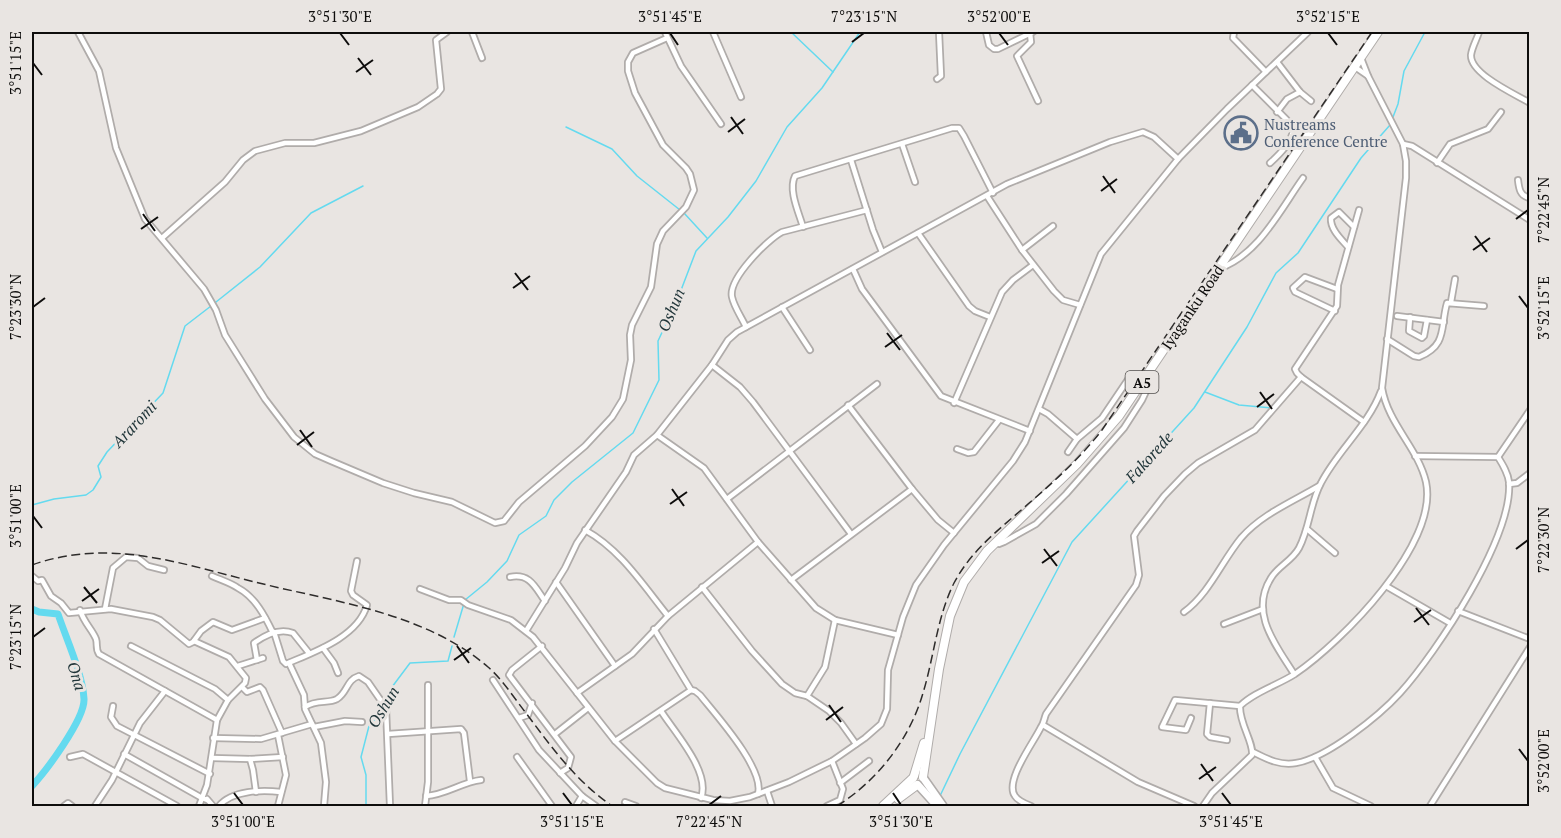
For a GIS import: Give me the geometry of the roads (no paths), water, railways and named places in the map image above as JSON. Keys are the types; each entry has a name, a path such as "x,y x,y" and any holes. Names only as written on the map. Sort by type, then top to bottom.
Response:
{"highway":[{"name":"Iyaganku Road","path":"918,780 954,603 970,572 996,542 1090,450 1119,416 1378,32"},
{"name":"A5","path":"885,806 918,780"}],"main road":[{"path":"918,780 937,807"},
{"path":"918,780 943,807"}],"street":[{"path":"78,32 99,71 121,161 145,219 208,295 225,335 283,425 305,447 331,461 383,483 452,502 489,521 500,523 507,518 519,502 552,476 602,430 623,399 631,360 632,325 651,287 657,244 663,231 686,207 694,190 686,168 663,145 635,93 628,71 628,62 633,53 667,38"},
{"path":"162,238 225,182 243,160 255,151 280,144 314,143 345,136 409,112 437,94 441,85 436,40 438,36 447,32"},
{"path":"472,32 482,58"},
{"path":"665,32 681,66 721,124"},
{"path":"713,32 741,97"},
{"path":"936,79 941,76 939,32"},
{"path":"986,32 987,42 994,49 1032,32"},
{"path":"1032,32 1031,42 1017,56 1038,101"},
{"path":"1234,32 1233,38 1266,72"},
{"path":"420,589 449,600 464,601 468,605 501,615 526,631 542,646 615,741 657,783 665,788 701,798 730,801 767,791 832,761 875,730 886,713 888,670 916,585 954,533 1019,453 1101,254 1178,159 1308,32"},
{"path":"1479,32 1471,56 1475,66 1484,76 1530,103"},
{"path":"1294,674 1267,632 1263,609 1265,591 1270,579 1294,555 1307,529 1319,486 1375,405 1382,388 1404,205 1406,156 1403,144 1361,58"},
{"path":"1277,62 1299,92 1311,100"},
{"path":"1355,67 1368,76"},
{"path":"1252,85 1293,126 1293,132 1281,153 1270,163"},
{"path":"1277,112 1287,99 1299,92"},
{"path":"1437,163 1450,144 1488,129 1501,112"},
{"path":"803,227 796,205 793,178 952,128 959,128 990,195 1022,250 1058,296 1080,305"},
{"path":"526,631 585,530 626,472 634,455 657,435 712,365 728,340 782,307 1020,179 1084,152 1140,132 1147,132 1178,159"},
{"path":"902,144 915,182"},
{"path":"1403,144 1412,146 1530,220"},
{"path":"1406,156 1420,153"},
{"path":"851,160 882,252"},
{"path":"1218,269 1235,262 1253,248 1303,178"},
{"path":"1518,180 1523,196 1530,198"},
{"path":"746,327 731,296 736,278 777,235 867,210"},
{"path":"1359,210 1337,289 1338,298 1335,311 1298,364 1296,371 1364,422"},
{"path":"1348,247 1334,230 1331,218 1339,212 1354,227"},
{"path":"1022,250 1053,226"},
{"path":"918,233 969,306 990,317"},
{"path":"954,403 1005,287 1033,265"},
{"path":"853,269 862,290 934,388 945,399 1030,431"},
{"path":"1335,311 1295,292 1293,288 1305,277 1337,289"},
{"path":"1451,302 1455,279"},
{"path":"1387,339 1419,357 1430,351 1441,339 1446,304 1451,302 1484,306"},
{"path":"782,307 810,350"},
{"path":"1397,316 1444,322"},
{"path":"1410,317 1409,331 1422,338 1427,320"},
{"path":"712,365 744,391 851,534"},
{"path":"1031,807 1015,796 1013,784 1026,752 1043,725 1046,714 1136,585 1139,575 1134,536 1185,474 1255,430 1301,377"},
{"path":"996,542 999,544 1004,542 1036,524 1101,456 1124,428 1149,385 1143,380 1129,378 1101,418 1077,439 1068,452"},
{"path":"727,499 877,384"},
{"path":"1191,718 1186,730 1162,727 1174,700 1240,706 1248,699 1294,674 1347,630 1386,586 1399,567 1424,518 1426,482 1415,456 1389,413 1382,388"},
{"path":"848,405 912,489 938,520 954,533"},
{"path":"1039,409 1077,439"},
{"path":"1498,457 1530,410"},
{"path":"957,449 968,453 974,452 999,420"},
{"path":"657,435 698,463 758,542 816,608 835,620 898,634"},
{"path":"1415,456 1498,457"},
{"path":"1240,706 1242,722 1253,752 1287,764 1304,762 1315,757 1353,733 1388,706 1417,672 1458,611 1497,540 1506,513 1509,484 1508,475 1498,457"},
{"path":"1509,484 1517,483 1530,473"},
{"path":"1184,612 1197,600 1240,540 1257,522 1319,486"},
{"path":"791,580 912,489"},
{"path":"1307,529 1335,553"},
{"path":"585,530 606,543 616,553 668,616"},
{"path":"577,693 632,654 668,616 758,542"},
{"path":"105,609 113,568 126,557 138,558 148,566 164,570"},
{"path":"213,576 240,589 250,597 266,618 286,664 335,641 353,626 367,608 367,603 353,595 351,591 357,561"},
{"path":"32,576 38,581 42,580 51,596 69,613 80,610 117,609 156,618 189,644 196,641 229,657 238,666 246,678 242,687 228,700 217,720 210,774 204,798 199,807"},
{"path":"510,577 527,578 534,583 545,601"},
{"path":"556,582 615,666"},
{"path":"1386,586 1450,623"},
{"path":"702,587 767,669 788,689 807,696 835,717 856,744"},
{"path":"1224,624 1263,609"},
{"path":"80,610 83,621 96,640 96,649 99,654 217,720"},
{"path":"1458,611 1530,639"},
{"path":"193,642 201,631 215,621 232,630 266,618"},
{"path":"807,696 825,667 835,620"},
{"path":"654,629 691,690 700,695 747,758 760,782 758,794"},
{"path":"257,660 254,643 274,633 287,631 293,633 309,653"},
{"path":"131,646 215,689 228,700"},
{"path":"542,646 510,673 571,758 568,768 561,773"},
{"path":"1430,807 1530,647"},
{"path":"322,648 334,663 338,673"},
{"path":"238,666 263,658"},
{"path":"290,663 304,695 305,706 323,754 326,782 324,807"},
{"path":"305,706 322,700 336,700 344,694 350,681 359,676 368,681 386,708 390,807"},
{"path":"494,680 539,750 582,796 596,807"},
{"path":"425,807 428,685"},
{"path":"242,687 247,692 260,687 263,690 280,734 286,775 278,807"},
{"path":"615,741 691,690"},
{"path":"95,807 134,734 165,691"},
{"path":"519,718 528,715 532,703"},
{"path":"1210,703 1207,734 1210,737 1227,740"},
{"path":"113,706 111,717 113,723 210,774"},
{"path":"555,734 588,708"},
{"path":"661,711 701,773 704,788 701,798"},
{"path":"213,738 261,739 313,725 345,721 362,722"},
{"path":"1043,725 1138,782 1194,807"},
{"path":"388,734 427,730 462,730 470,781"},
{"path":"1203,807 1212,793 1250,758 1253,752"},
{"path":"70,757 83,754 177,807"},
{"path":"124,754 204,798 213,807"},
{"path":"517,756 552,807"},
{"path":"212,758 283,757"},
{"path":"1315,757 1336,790 1371,807"},
{"path":"250,759 254,770 256,792"},
{"path":"827,807 840,800 843,789 832,761"},
{"path":"840,783 868,761"},
{"path":"426,796 438,794 470,781 482,780"},
{"path":"767,791 772,807"},
{"path":"219,807 230,797 256,792 281,792"},
{"path":"576,807 582,796"},
{"path":"625,802 636,807"},
{"path":"64,807 68,803 72,807"}],"waterway":[{"path":"791,32 833,72"},
{"name":"Oshun","path":"454,637 465,600 507,561 519,535 546,516 554,500 572,482 633,433 659,380 658,341 696,251 728,217 756,181 787,127 822,88 860,32"},
{"name":"Fakorede","path":"1393,117 1398,104 1404,71 1425,32"},
{"name":"Fakorede","path":"939,798 1072,542 1194,408 1247,327 1276,273 1298,253 1361,158 1390,125"},
{"path":"566,127 612,149 637,176 680,210"},
{"name":"Araromi","path":"216,302 260,267 311,213 363,186"},
{"path":"684,213 707,238"},
{"name":"Araromi","path":"32,505 54,499 86,495 93,490 101,477 98,466 107,452 163,393 185,326 211,306"},
{"path":"1205,392 1239,405 1273,408"},
{"name":"Ona","path":"32,609 58,614 77,668 84,699 83,708 72,731 32,786"},
{"name":"Oshun","path":"384,703 386,695 410,663 448,661 452,646"},
{"name":"Oshun","path":"366,806 366,775 361,757 369,726 383,707"}],"railway":[{"path":"837,806 852,796 878,771 910,727 923,693 948,596 961,571 987,540 1067,469 1102,430 1372,32"},
{"path":"32,565 85,554 142,556 347,603 407,621 436,633 463,648 488,667 565,763 587,786 612,806"}],"place":[{"name":"Nustreams Conference Centre","path":"1241,133"}]}
